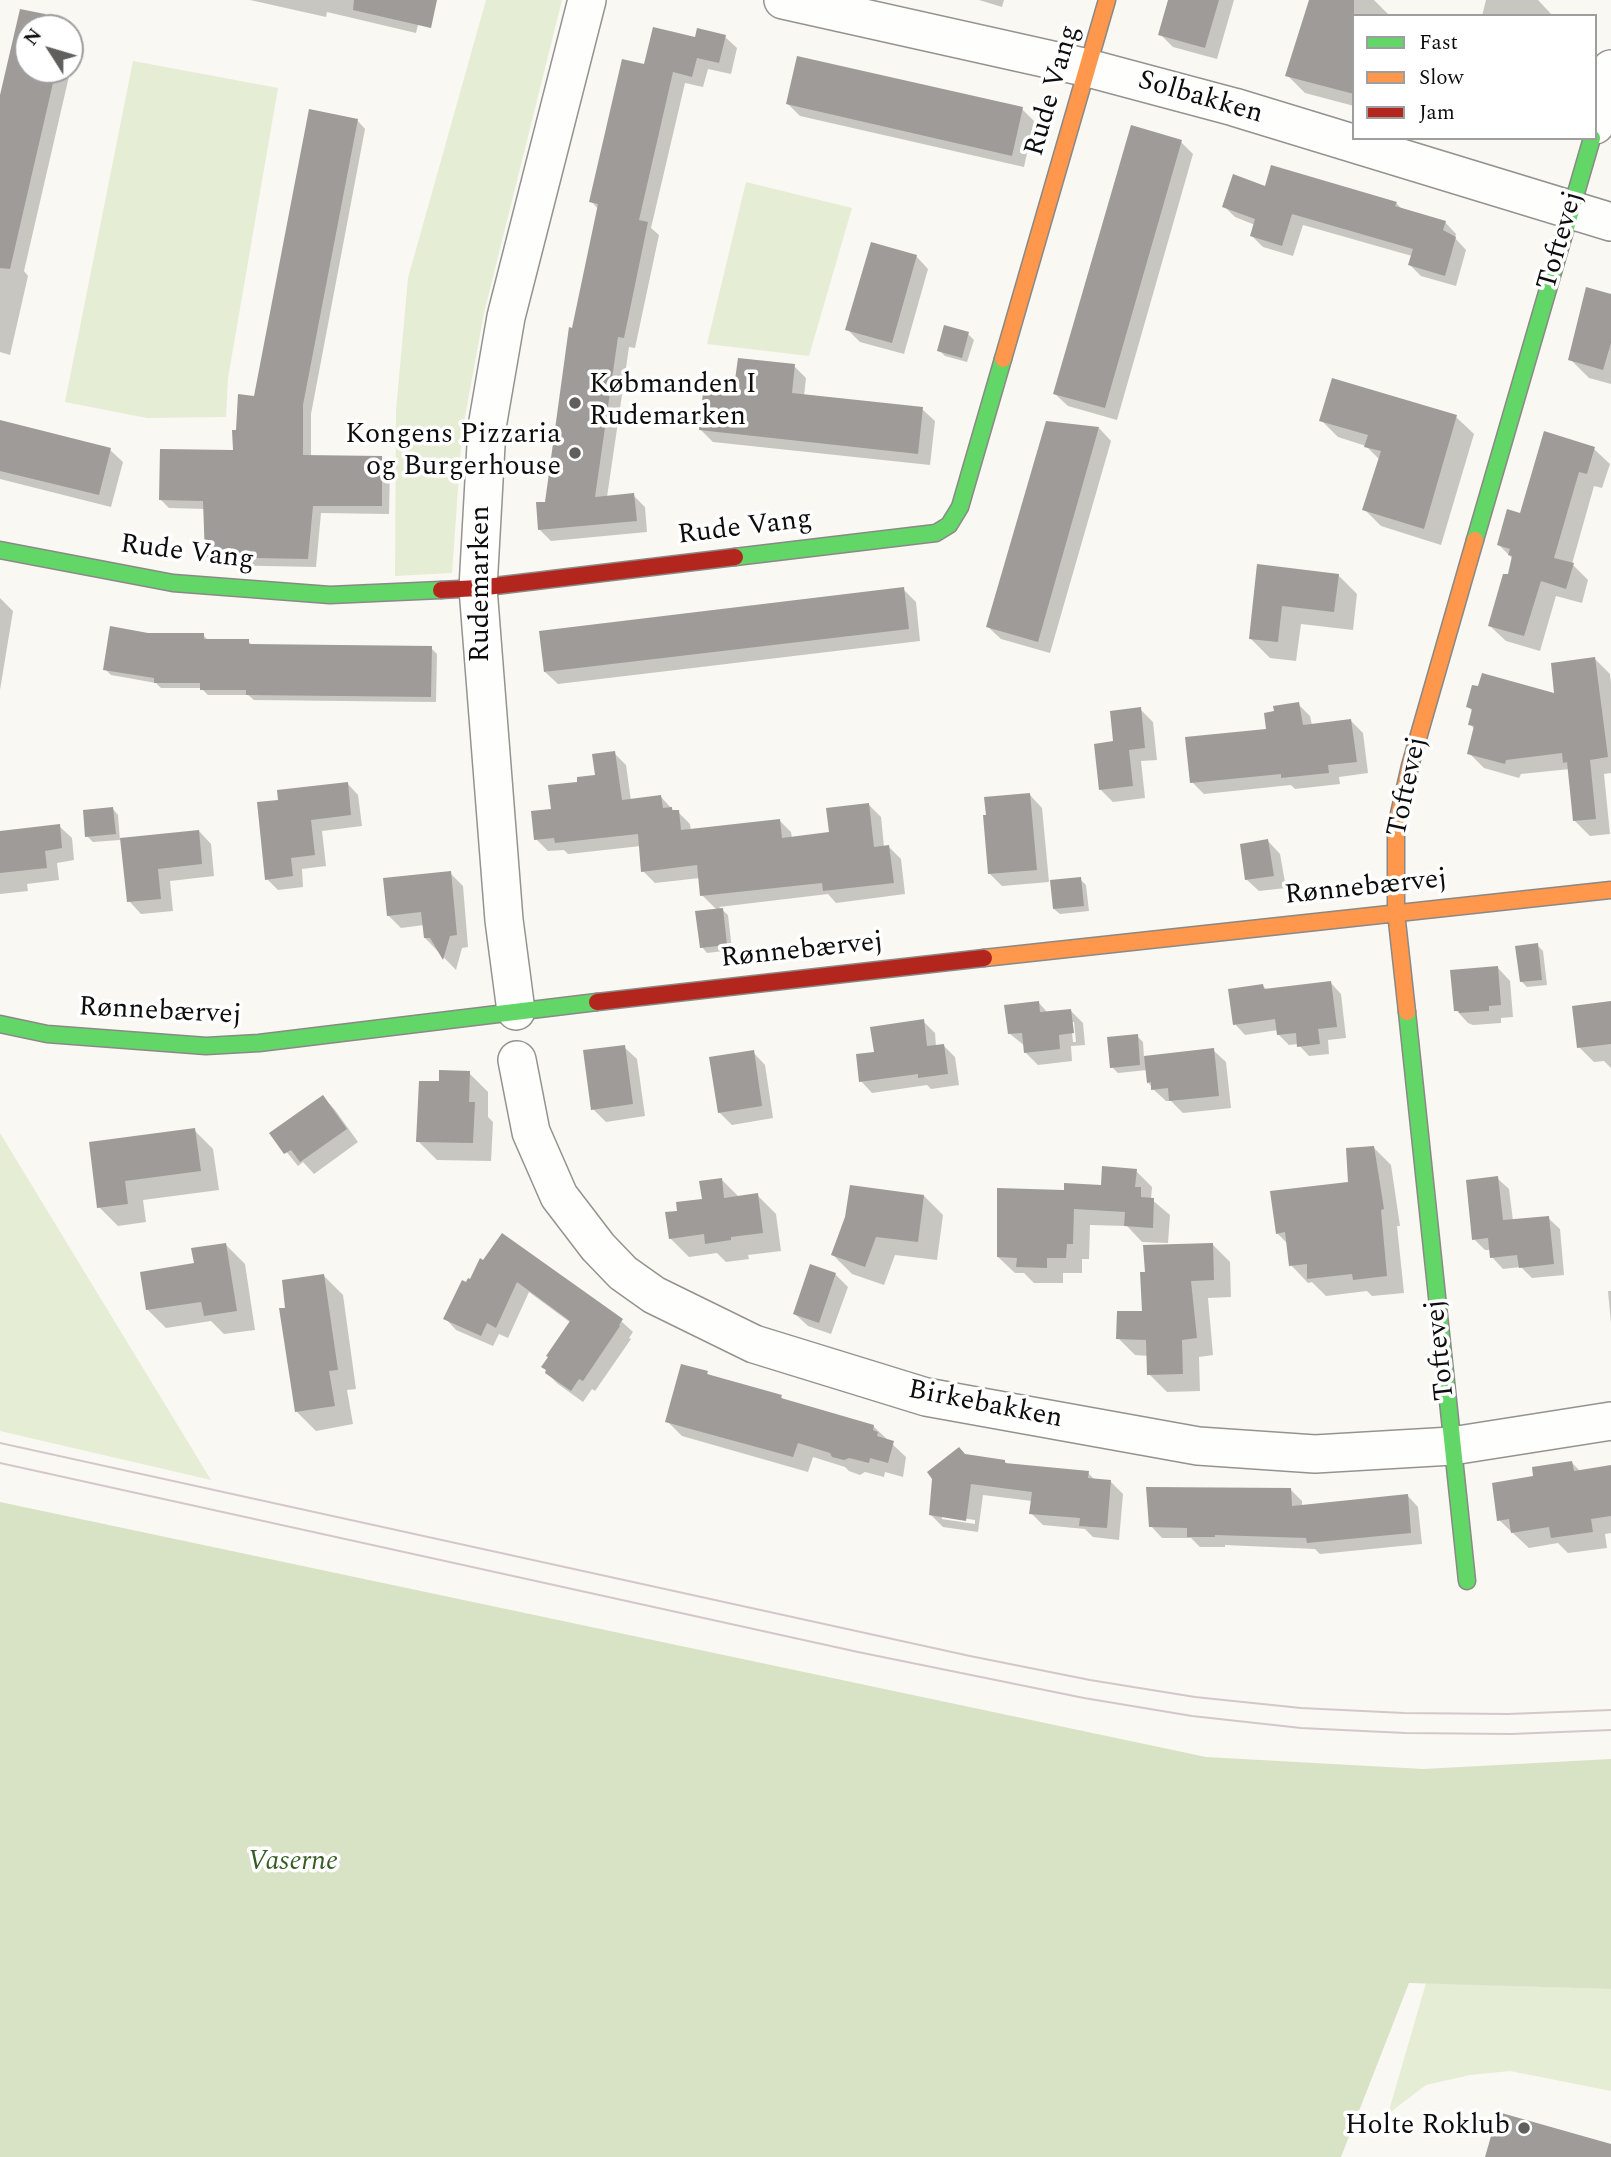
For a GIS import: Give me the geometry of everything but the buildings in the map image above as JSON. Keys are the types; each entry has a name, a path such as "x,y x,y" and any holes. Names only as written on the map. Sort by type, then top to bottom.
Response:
{"street":[{"name":"Rudemarken","path":"516,1011 504,920 478,588 487,427 506,317 587,0"},
{"name":"Solbakken","path":"783,0 1088,68 1234,107 1611,222"},
{"name":"Rude Vang","path":"0,550 173,583 330,595 478,588 936,533 949,525 960,507 1107,0"},
{"path":"1597,118 1611,69"},
{"name":"Toftevej","path":"1467,1581 1396,912 1396,827 1410,766 1591,140"},
{"name":"Rønnebærvej","path":"0,1024 47,1034 206,1046 258,1043 516,1011 1611,890"},
{"name":"Birkebakken","path":"517,1060 531,1132 559,1196 598,1247 623,1273 654,1295 754,1344 926,1397 1198,1446 1315,1454 1452,1446 1611,1421"}],"green space":[{"path":"486,0 562,0 484,313 462,433 452,573 395,576 396,411 408,278"},
{"path":"133,61 278,88 228,378 226,417 147,418 65,402"},
{"path":"746,182 852,208 809,356 707,344"},
{"path":"0,1133 211,1480 0,1431"},
{"name":"Vaserne","path":"0,1502 1206,1757 1423,1769 1611,1759 1611,1989 1409,1983 1341,2157 0,2157"},
{"path":"1426,1983 1611,1989 1611,2091 1510,2071 1470,2075 1426,2085 1388,2114"}],"tram line":[{"path":"0,1443 1090,1680 1195,1697 1301,1708 1508,1714 1611,1710"},
{"path":"0,1463 858,1652 1084,1698 1192,1716 1301,1728 1405,1733 1511,1734 1611,1730"}],"traffic: fast":[{"path":"1475,540 1591,140"},
{"path":"735,557 936,533 949,525 960,507 1003,359"},
{"path":"0,550 173,583 330,595 441,590"},
{"path":"0,1024 47,1034 206,1046 259,1043 597,1002"},
{"path":"1407,1012 1467,1581"}],"traffic: slow":[{"path":"1003,359 1107,0"},
{"path":"1407,1012 1396,912 1396,827 1410,766 1475,540"},
{"path":"984,958 1611,890"}],"traffic: jam":[{"path":"441,590 478,588 735,557"},
{"path":"597,1002 984,958"}],"place":[{"name":"Købmanden I Rudemarken","path":"575,403"},
{"name":"Kongens Pizzaria og Burgerhouse","path":"575,453"},
{"name":"Holte Roklub","path":"1524,2128"}]}
